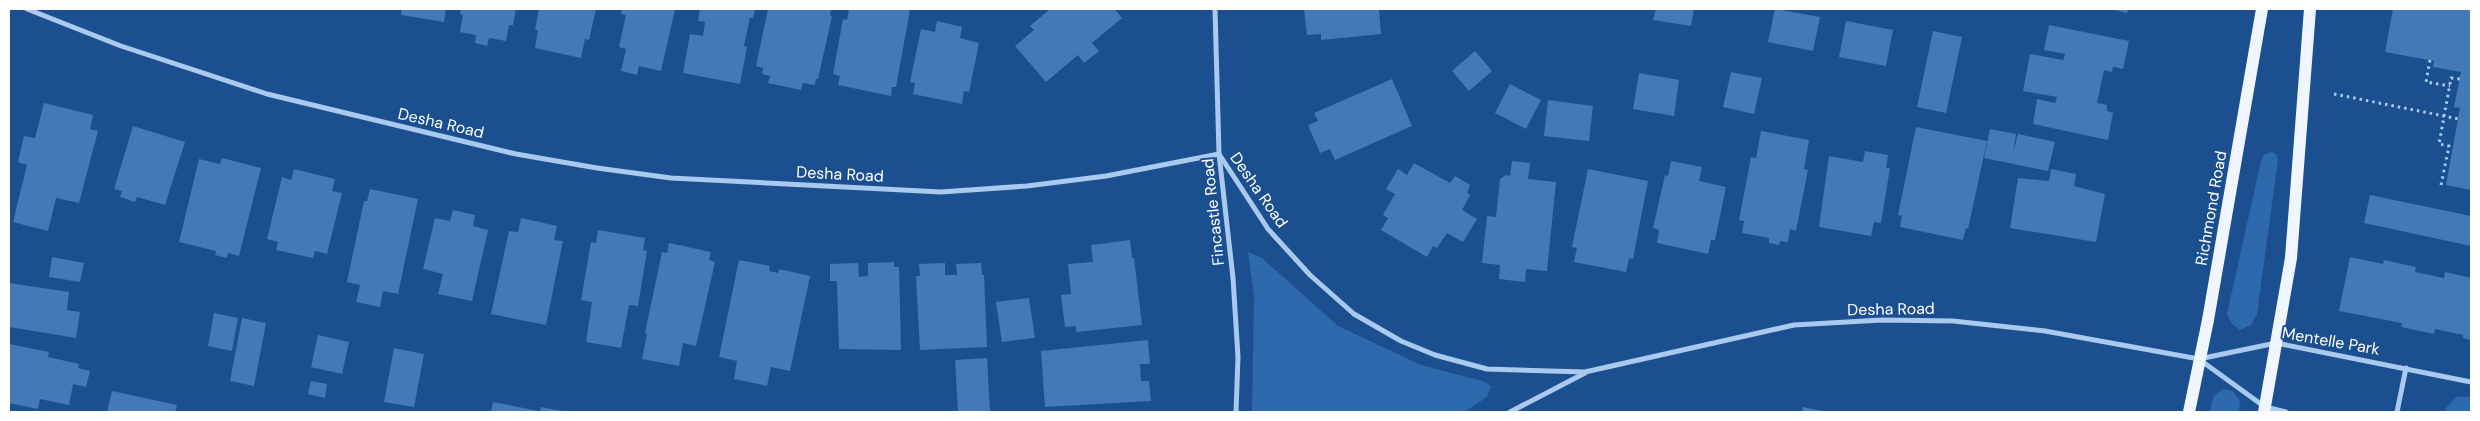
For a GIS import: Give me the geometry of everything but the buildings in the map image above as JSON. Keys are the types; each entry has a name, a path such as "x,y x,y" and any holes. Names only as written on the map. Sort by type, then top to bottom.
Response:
{"main road":[{"name":"Richmond Road","path":"2189,412 2262,9"},
{"path":"2264,410 2291,258 2310,9"}],"street":[{"name":"Desha Road","path":"27,9 121,46 267,94 516,154 662,177 942,192 1027,186 1106,176 1219,154 1268,228 1310,275 1354,314 1401,341 1435,356 1487,369 1585,372 1794,325 1882,320 1952,321 2045,331 2200,359"},
{"name":"Fincastle Road","path":"1215,9 1219,154 1233,278 1238,357 1236,412"},
{"name":"Mentelle Park","path":"2200,359 2276,343 2471,382"},
{"path":"2200,359 2264,410 2286,412"},
{"path":"2397,412 2406,368"},
{"name":"Desha Road","path":"1510,412 1585,372"}],"path":[{"path":"2430,60 2426,82 2450,86"},
{"path":"2441,185 2449,146 2439,144 2451,78 2460,79"},
{"path":"2334,94 2458,119"}],"shaded area":[{"path":"2270,152 2275,153 2278,159 2257,314 2251,325 2240,330 2232,324 2227,314 2261,161 2264,155"},
{"path":"1248,252 1262,258 1338,326 1421,365 1482,381 1491,386 1487,397 1464,412 1252,412 1254,296"},
{"path":"2223,389 2233,391 2240,401 2239,412 2209,412 2214,396"},
{"path":"2456,397 2471,397 2471,412 2446,412 2445,409"}]}
